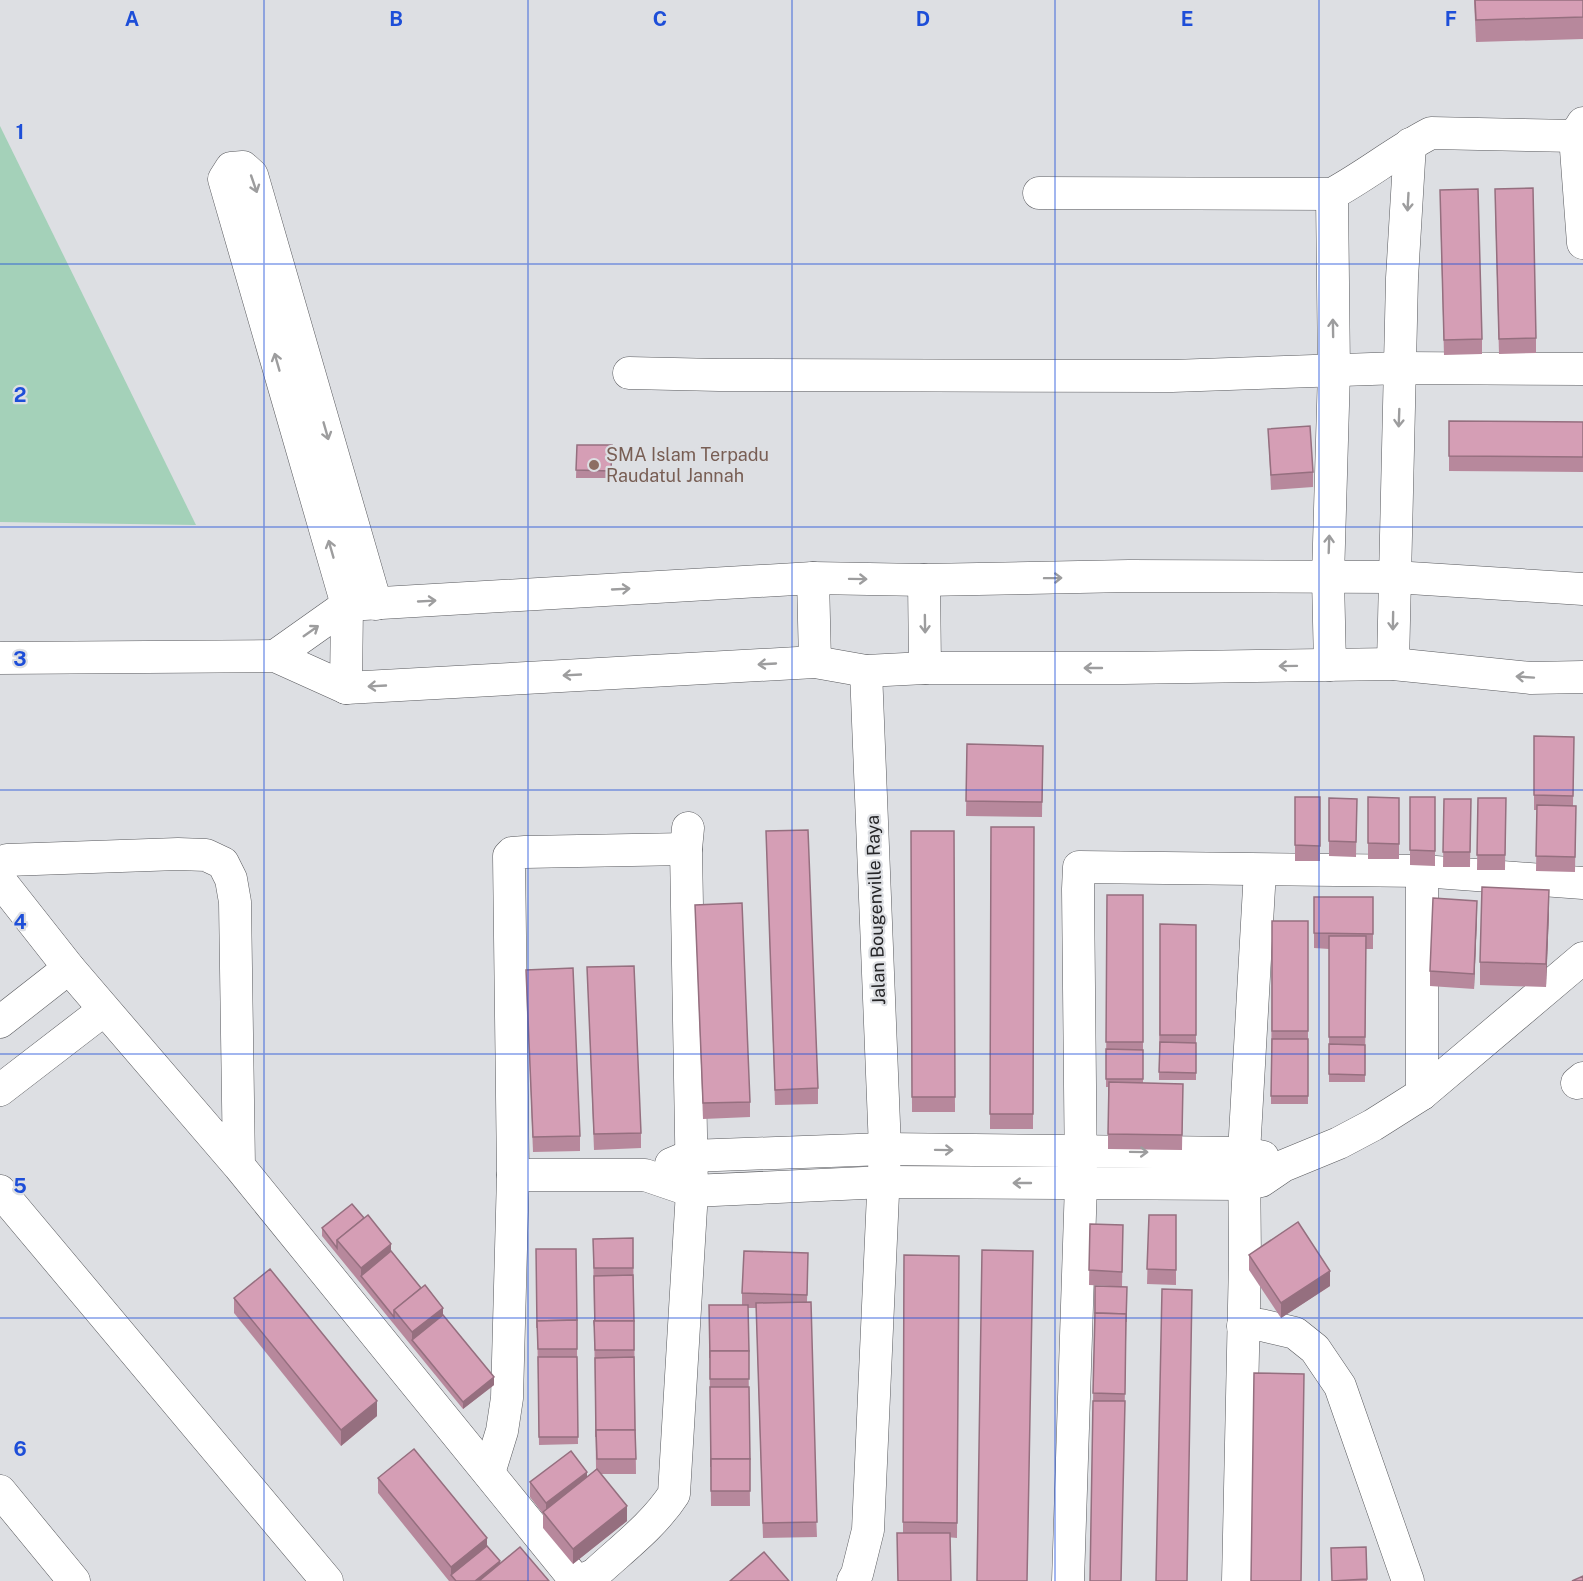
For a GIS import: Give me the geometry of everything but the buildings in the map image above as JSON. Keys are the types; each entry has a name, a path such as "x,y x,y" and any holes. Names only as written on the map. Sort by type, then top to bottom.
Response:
{"street":[{"path":"1039,193 1332,194 1431,133 1579,130 1583,243"},
{"path":"1393,664 1400,368 1410,144"},
{"path":"1330,665 1328,578 1334,371 1332,194"},
{"path":"278,314 362,604 346,688"},
{"path":"629,373 1172,376 1400,368 1583,369"},
{"path":"275,656 362,604 813,578 924,580 1129,576 1394,577 1583,589"},
{"path":"813,578 815,662"},
{"path":"924,580 926,668"},
{"path":"0,658 275,656 346,688 815,662 866,671 926,668 1393,664 1531,678 1583,677"},
{"name":"Jalan Bougenville Raya","path":"853,1581 857,1574 868,1530 885,1182 866,671"},
{"path":"238,1166 235,902 231,879 224,863 206,855 178,854 7,860 0,872 2,883 69,968 238,1166 572,1576 579,1579 588,1578 596,1573 665,1508 674,1494 692,1191 687,839 510,854 513,1175 507,1398 502,1431 489,1473"},
{"path":"1068,1581 1081,1183 1079,855 1260,870 1422,871 1583,882"},
{"path":"1238,1581 1245,1260 1244,1154 1260,870"},
{"path":"1422,871 1422,1094"},
{"path":"513,1175 645,1175 692,1191 885,1182 1244,1184 1261,1181 1283,1166 1365,1130 1422,1094 1583,958"},
{"path":"0,1022 69,968"},
{"path":"0,1090 104,1010"},
{"path":"645,1175 690,1156 885,1149 1244,1154 1265,1157 1283,1166"},
{"path":"0,1191 327,1581"},
{"path":"1243,1326 1262,1324 1295,1333 1315,1349 1340,1386 1408,1581"},
{"path":"0,1491 74,1581"}],"green space":[{"path":"0,126 196,525 0,522"}],"place":[{"name":"SMA Islam Terpadu Raudatul Jannah","path":"594,465"}]}
